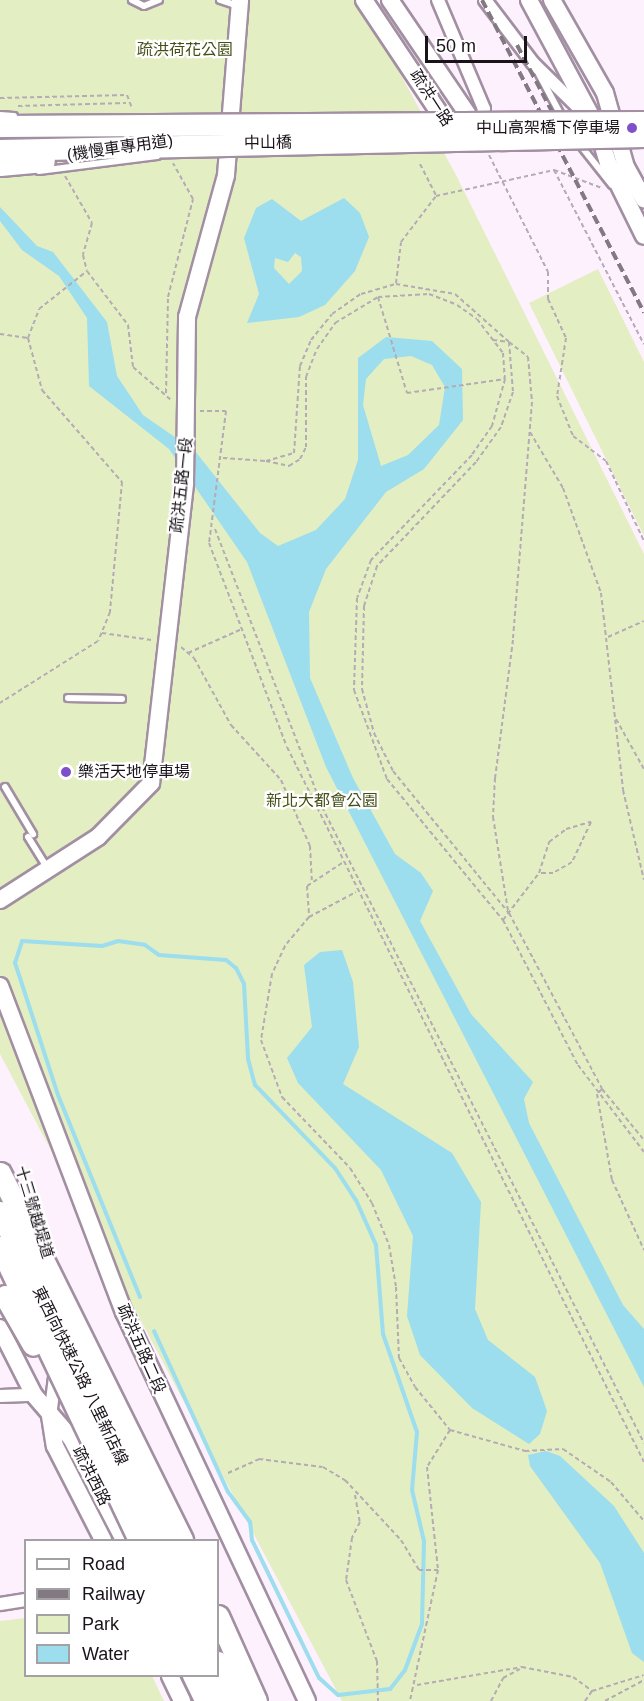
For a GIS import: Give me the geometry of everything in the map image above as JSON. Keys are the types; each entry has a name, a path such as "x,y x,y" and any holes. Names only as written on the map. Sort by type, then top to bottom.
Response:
{"highway":[{"path":"532,129 644,113"},
{"path":"532,129 644,122"},
{"name":"中山橋","path":"0,126 242,134 532,129"},
{"path":"532,129 644,136"},
{"path":"532,129 644,143"},
{"name":"中山橋","path":"0,150 175,150 242,134"},
{"path":"0,165 175,150"},
{"path":"0,1173 182,1539"},
{"name":"東西向快速公路 八里新店線","path":"0,1212 160,1539"},
{"name":"東西向快速公路 八里新店線","path":"0,1247 139,1539"},
{"path":"0,1286 114,1487"},
{"path":"219,1618 256,1701"},
{"path":"219,1664 236,1701"},
{"path":"208,1677 220,1701"}],"street":[{"name":"疏洪一路","path":"364,0 454,135 479,132 390,0"},
{"path":"438,0 484,109 479,132"},
{"path":"485,0 533,63 597,127"},
{"path":"529,0 597,127 622,196 644,236"},
{"path":"552,0 615,119 626,167 644,199"},
{"name":"疏洪五路一段","path":"0,900 98,837 151,783 185,483 188,437 187,317 226,175 239,3"},
{"name":"疏洪五路二段","path":"0,986 124,1312 307,1701"},
{"name":"十三號越堤道","path":"0,1159 58,1345 51,1416"},
{"name":"疏洪西路","path":"0,1328 34,1395 71,1438 123,1539"},
{"path":"0,1396 34,1395"},
{"name":"疏洪西路","path":"51,1416 54,1446 102,1539"},
{"path":"0,1604 24,1600"},
{"path":"170,1677 182,1701"},
{"path":"192,1677 204,1701"}],"lane":[{"path":"132,0 144,6 159,0"},
{"path":"220,0 239,3"},
{"path":"533,63 591,164 622,196"},
{"name":"(機慢車專用道)","path":"0,115 169,116 242,134"},
{"name":"(機慢車專用道)","path":"0,175 242,134"},
{"path":"68,698 122,699"},
{"path":"5,787 49,869"}],"path":[{"path":"0,98 127,95 127,103 139,115"},
{"path":"12,107 127,103"},
{"path":"54,171 73,187 92,223 83,255 87,270 128,325 134,367 166,393 168,297 193,199 175,150"},
{"path":"487,152 548,272 548,299 566,338 557,396 573,436 606,461 644,541"},
{"path":"420,164 436,196"},
{"path":"396,284 401,242 436,196 502,185 554,170 622,196"},
{"path":"554,170 644,344"},
{"path":"0,703 98,641 110,612 122,482 61,418 42,390 28,338 39,309 87,270"},
{"path":"266,461 288,458 298,445 296,399 311,340 332,314 361,294 396,284 455,294 528,357 530,432 513,640 495,777 493,817 508,913"},
{"path":"224,458 266,461 289,466 300,459 306,447 306,377 317,349 335,324 378,297 429,294 470,314 502,353 505,379 492,426 472,455 371,560 357,598 352,643 354,690 387,779 504,920 597,1094 644,1152"},
{"path":"378,297 407,393 505,379"},
{"path":"0,334 28,338"},
{"path":"493,340 509,342"},
{"path":"509,342 513,392 501,427 476,462 377,567 364,606 360,644 362,689 374,733 393,771 508,913 602,1089 644,1140"},
{"path":"200,411 226,411 224,458 214,526 209,543 287,747 356,892 644,1462"},
{"path":"530,432 563,488 585,541 608,637 623,790 644,880"},
{"path":"214,526 322,807 644,1443"},
{"path":"608,637 644,621"},
{"path":"188,653 242,629"},
{"path":"102,633 153,640"},
{"path":"176,643 188,653 231,725 281,780 310,846 312,880"},
{"path":"616,719 644,770"},
{"path":"504,920 539,873 549,842 566,829 591,822 572,862 553,873 539,873"},
{"path":"309,917 307,886 312,880 342,863"},
{"path":"356,892 309,917 285,946 272,974 261,1040 282,1097 350,1168 372,1203 394,1277 399,1358 415,1387 450,1430 525,1451 563,1449 611,1482 644,1521"},
{"path":"597,1094 602,1089"},
{"path":"597,1094 612,1180 644,1250"},
{"path":"410,1701 417,1684 438,1570 437,1527 426,1482 427,1467 450,1430"},
{"path":"228,1473 259,1459 293,1460 323,1467 354,1493 401,1540 419,1570 438,1570"},
{"path":"354,1493 360,1522 352,1538 346,1580 369,1631 378,1700"},
{"path":"417,1684 522,1667 573,1677 592,1691"},
{"path":"491,1701 503,1678 522,1667"},
{"path":"585,1701 592,1691 644,1675"},
{"path":"605,1701 644,1680"}],"green space":[{"name":"新北大都會公園","path":"0,0 359,0 455,173 644,554 644,1701 342,1701 0,1054"},
{"path":"598,269 644,362 644,536 529,303"},
{"path":"24,1618 24,1677 152,1677 164,1701 0,1701 0,1621"}],"water":[{"path":"344,198 360,213 369,237 355,271 325,305 299,317 247,323 259,294 244,238 256,208 272,199 301,221","holes":["295,253 301,257 302,271 289,284 274,268 275,258 288,262"]},
{"path":"0,207 37,246 53,252 107,322 117,376 143,415 195,451 260,533 278,546 316,530 345,499 358,460 358,358 386,337 432,341 462,369 463,420 424,469 386,492 326,569 309,612 310,678 353,778 395,854 421,873 433,891 420,921 471,1014 533,1082 524,1099 529,1123 623,1305 644,1329 644,1387 326,767 247,562 169,449 89,386 87,318 59,276 22,250 0,221","holes":["411,356 432,365 445,387 439,425 408,455 381,466 363,405 366,379 384,359"]},
{"path":"342,950 353,982 359,1047 343,1084 452,1153 481,1202 475,1309 488,1340 535,1377 547,1411 540,1434 529,1444 472,1408 420,1355 407,1316 413,1236 381,1170 298,1083 287,1058 312,1027 304,965 320,952"},
{"path":"546,1451 560,1456 614,1506 644,1553 644,1662 632,1653 600,1563 530,1466 528,1455"}],"waterway":[{"path":"140,1297 58,1095 15,963 22,941 102,946 118,941 145,945 159,955 226,960 236,968 244,984 248,1059 255,1085 335,1168 356,1200 376,1245 383,1334 417,1432 412,1490 424,1541 422,1624 405,1670 390,1689 338,1695 319,1678 252,1540 250,1522 228,1492 154,1331"}],"railway":[{"path":"482,0 644,313"},
{"path":"517,45 559,125"}],"place":[{"name":"中山高架橋下停車場","path":"632,128"},
{"name":"樂活天地停車場","path":"66,772"}],"park label":[{"name":"疏洪荷花公園","path":"185,50"}]}
